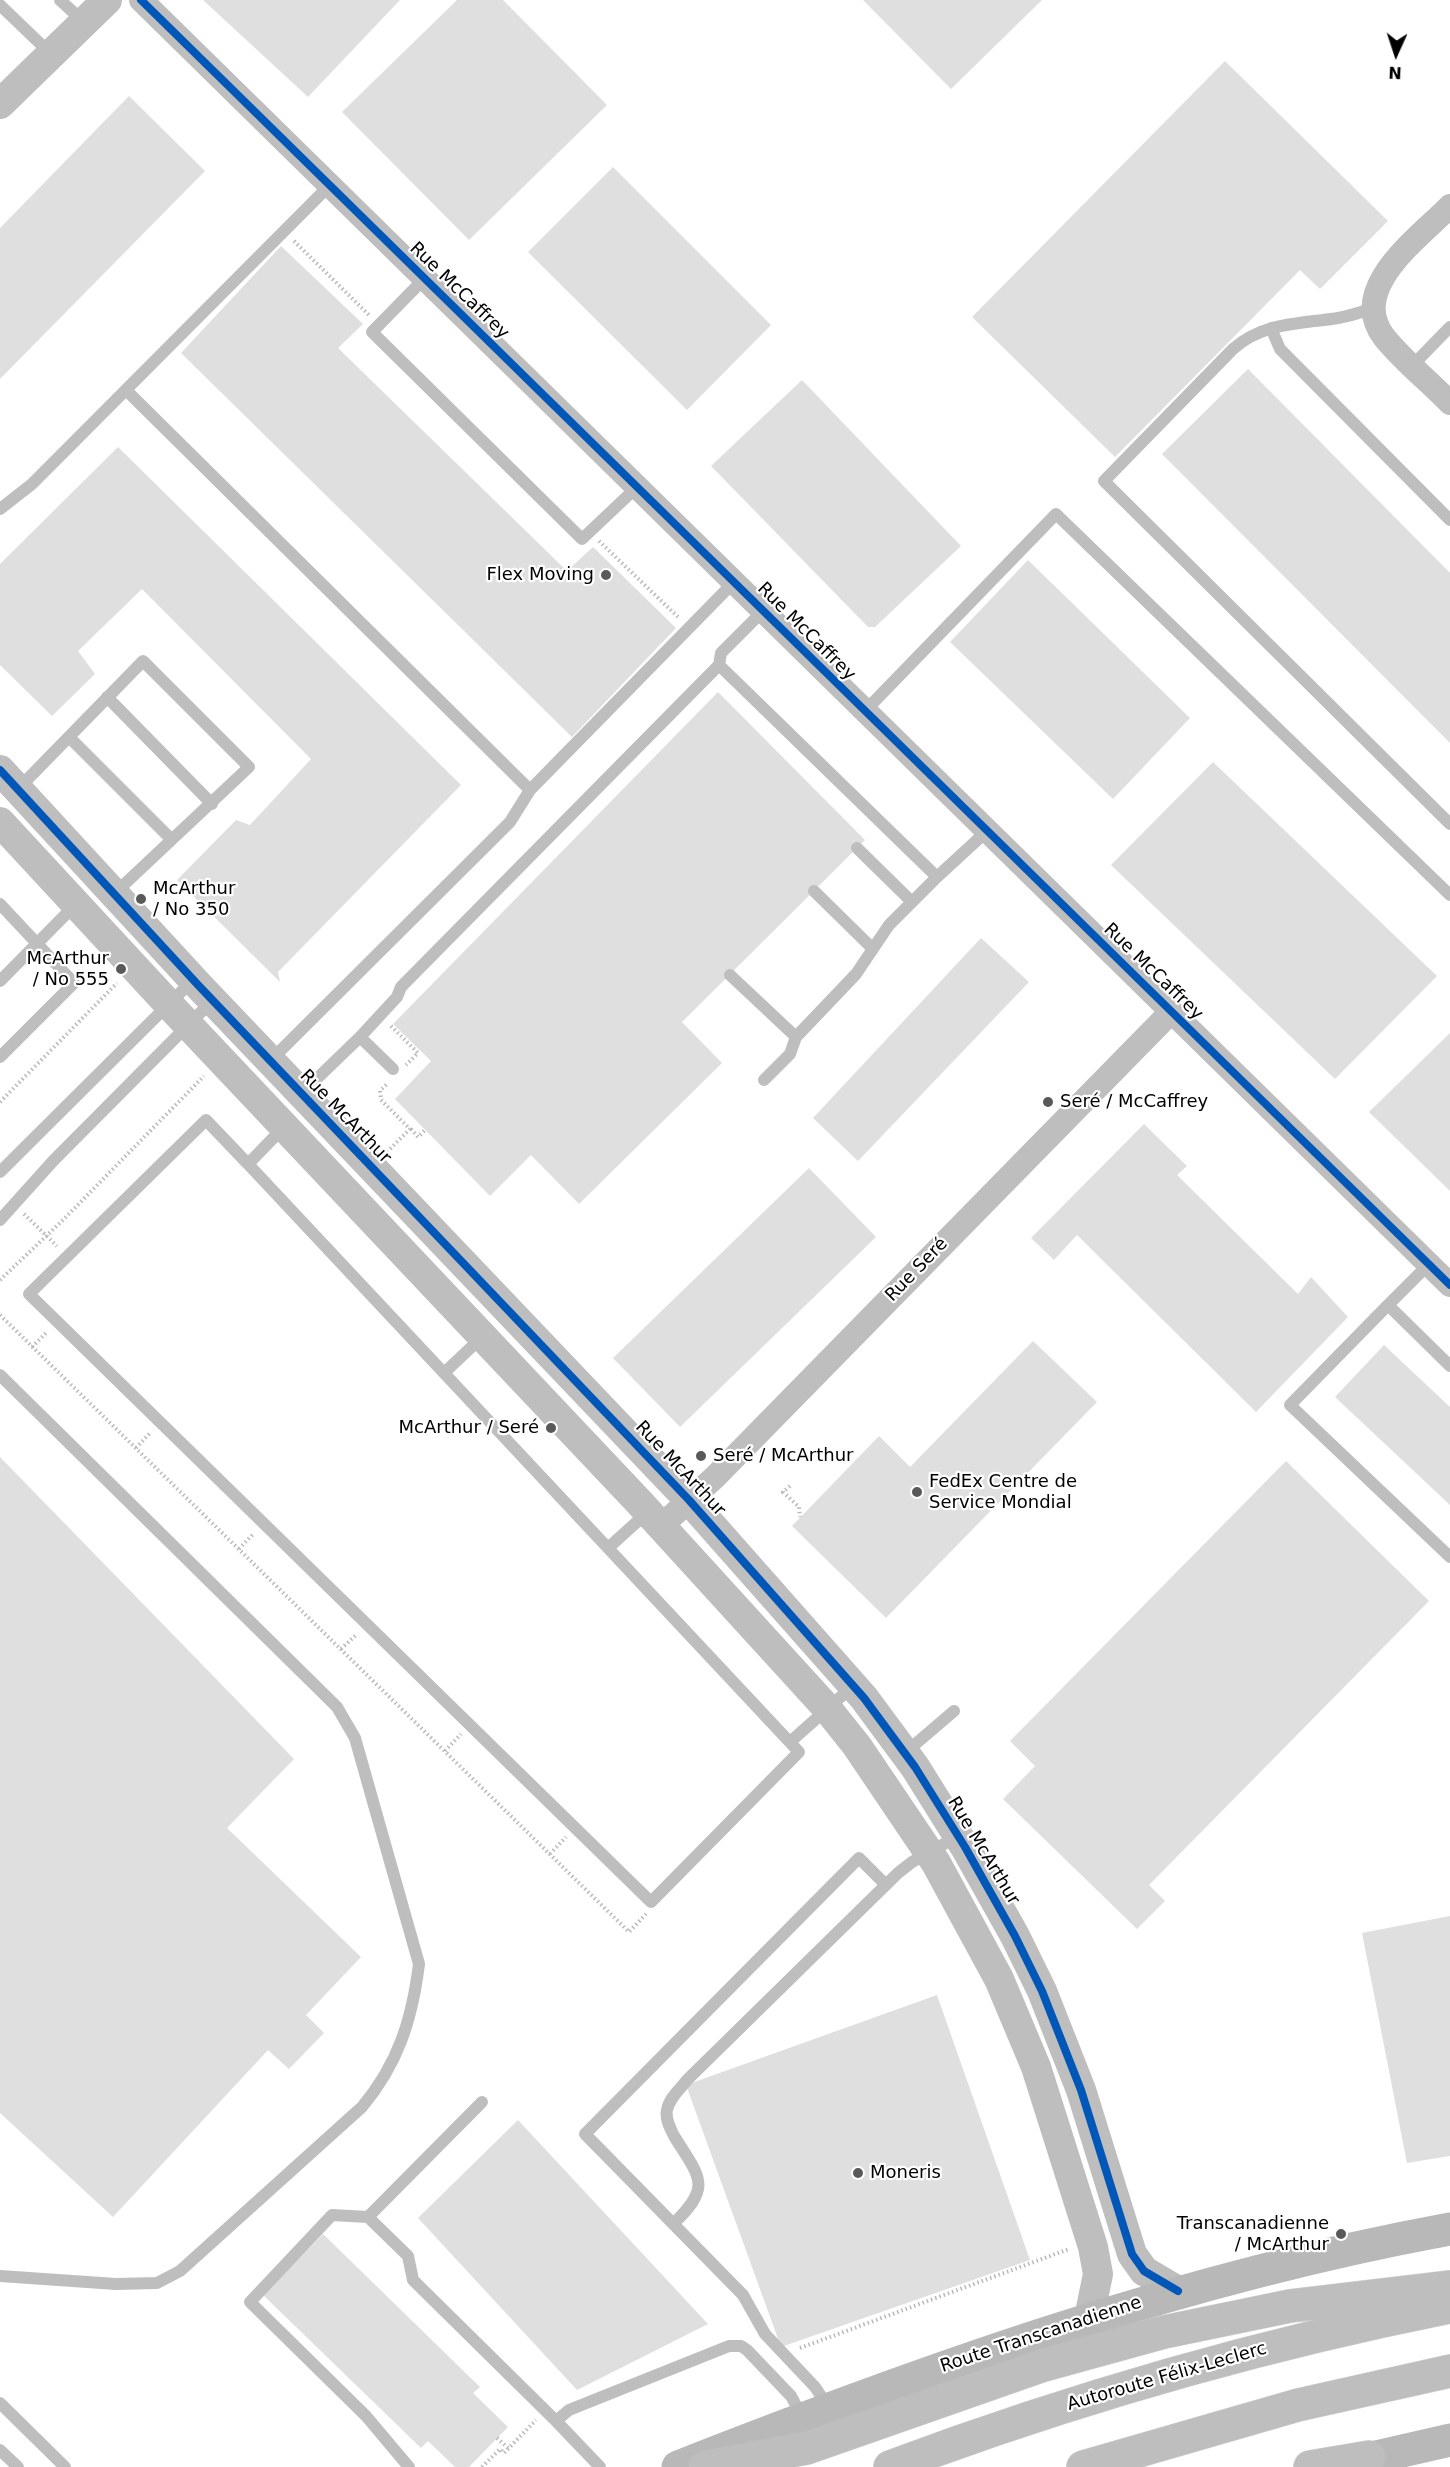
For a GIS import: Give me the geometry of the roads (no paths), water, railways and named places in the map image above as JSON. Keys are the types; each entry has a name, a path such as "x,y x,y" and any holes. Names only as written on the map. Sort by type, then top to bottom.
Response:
{"highway":[{"path":"705,2467 807,2448 1044,2365 1164,2331 1290,2306 1450,2287"},
{"name":"Autoroute Félix-Leclerc","path":"890,2467 1043,2412 1186,2369 1315,2336 1450,2307"},
{"path":"1083,2467 1298,2405 1450,2371"},
{"path":"1310,2467 1372,2462"}],"main road":[{"name":"Route Transcanadienne","path":"678,2467 992,2349 1089,2318 1178,2291 1321,2256 1450,2229"},
{"path":"1335,2467 1372,2462 1450,2440"}],"street":[{"path":"0,104 107,0"},
{"name":"Rue McCaffrey","path":"141,0 1450,1285"},
{"path":"1450,206 1389,267 1377,287 1373,308 1383,335 1450,403"},
{"name":"Rue McArthur","path":"9,780 203,990 689,1500 854,1685 905,1753 1016,1936 1043,2038 1062,2147 1095,2257 1098,2274 1089,2318"},
{"name":"Rue McArthur","path":"0,822 178,1015 661,1526 826,1707 874,1771 929,1852 979,1939 1043,2038 1132,2254 1144,2271 1178,2291"},
{"name":"Rue Seré","path":"661,1526 1171,1012"}],"lane":[{"path":"60,0 85,22"},
{"path":"0,5 52,54"},
{"path":"0,509 32,484 330,185"},
{"path":"424,279 372,332 582,539 636,487"},
{"path":"1373,308 1340,317 1271,328 1251,335 1241,342 1104,481 1450,824"},
{"path":"1412,366 1450,327"},
{"path":"1271,328 1280,349 1450,520"},
{"path":"126,390 530,790"},
{"path":"865,711 1056,514 1450,895"},
{"path":"271,1060 510,822 530,790 734,582"},
{"path":"302,1093 360,1037 397,997 401,987 719,665 721,653 763,611"},
{"path":"9,780 70,738 77,727 143,662 249,767 114,894"},
{"path":"719,665 937,878"},
{"path":"107,697 212,804"},
{"path":"70,738 171,839"},
{"path":"764,1080 790,1054 796,1037 856,974 889,925 987,831"},
{"path":"857,848 912,902"},
{"path":"814,891 873,948"},
{"path":"0,904 74,983 0,1057"},
{"path":"0,981 76,904"},
{"path":"730,975 796,1037"},
{"path":"0,1172 178,1015 203,990"},
{"path":"0,1220 178,1015 203,990"},
{"path":"360,1037 394,1074"},
{"path":"206,1120 248,1164 799,1752 651,1902 29,1294 206,1120"},
{"path":"248,1164 284,1127"},
{"path":"1429,1264 1290,1405 1450,1557"},
{"path":"1388,1305 1450,1366"},
{"path":"444,1373 483,1337"},
{"path":"0,1375 337,1707 355,1738 419,1964 415,1999 400,2048 383,2082 362,2107 180,2271 157,2283 147,2284 0,2276"},
{"path":"608,1548 639,1520 661,1526"},
{"path":"790,1742 826,1707 854,1685"},
{"path":"905,1753 954,1711"},
{"path":"673,2224 694,2202 699,2183 695,2170 668,2123 667,2109 672,2098 688,2079 906,1866 957,1836"},
{"path":"817,2414 814,2387 765,2334 743,2295 585,2134 859,1858 886,1885"},
{"path":"368,2217 482,2102"},
{"path":"409,2467 366,2416 250,2302 332,2215 368,2217 408,2256 413,2280 600,2467"},
{"path":"555,2421 569,2410 736,2345 747,2350 791,2396 817,2414"},
{"path":"0,2403 65,2467"},
{"path":"0,2450 18,2467"}],"place":[{"name":"Flex Moving","path":"606,575"},
{"name":"McArthur / No 350","path":"141,899"},
{"name":"McArthur / No 555","path":"121,969"},
{"name":"Seré / McCaffrey","path":"1048,1102"},
{"name":"McArthur / Seré","path":"551,1428"},
{"name":"Seré / McArthur","path":"701,1456"},
{"name":"FedEx Centre de Service Mondial","path":"917,1492"},
{"name":"Moneris","path":"858,2173"},
{"name":"Transcanadienne / McArthur","path":"1341,2234"}]}
